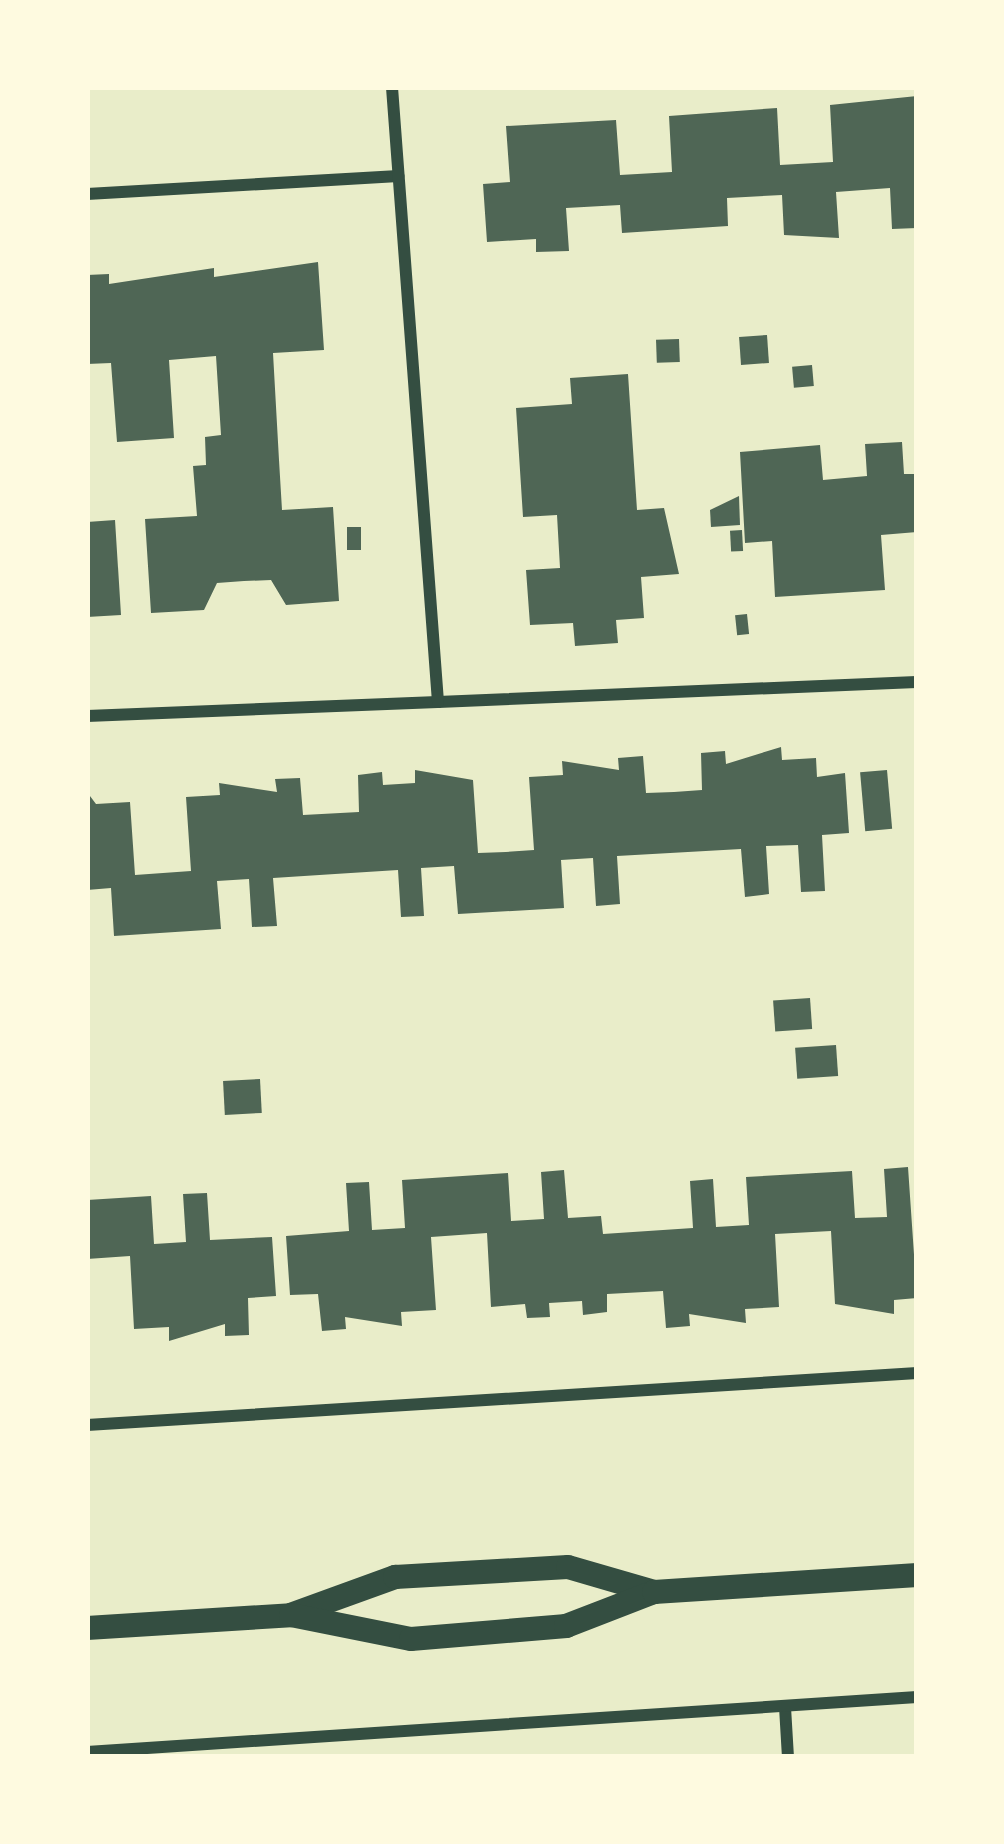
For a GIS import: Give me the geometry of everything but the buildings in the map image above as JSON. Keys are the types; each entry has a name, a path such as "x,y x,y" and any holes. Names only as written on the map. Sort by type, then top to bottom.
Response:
{"main road":[{"path":"87,1628 291,1615 417,1576 568,1567 654,1592"},
{"path":"291,1615 411,1639 566,1626 654,1592 917,1575"}],"street":[{"path":"392,87 438,702"},
{"path":"87,194 398,176"},
{"path":"87,716 917,682"},
{"path":"87,1424 917,1373"},
{"path":"87,1752 917,1697"},
{"path":"785,1707 788,1757"}]}
